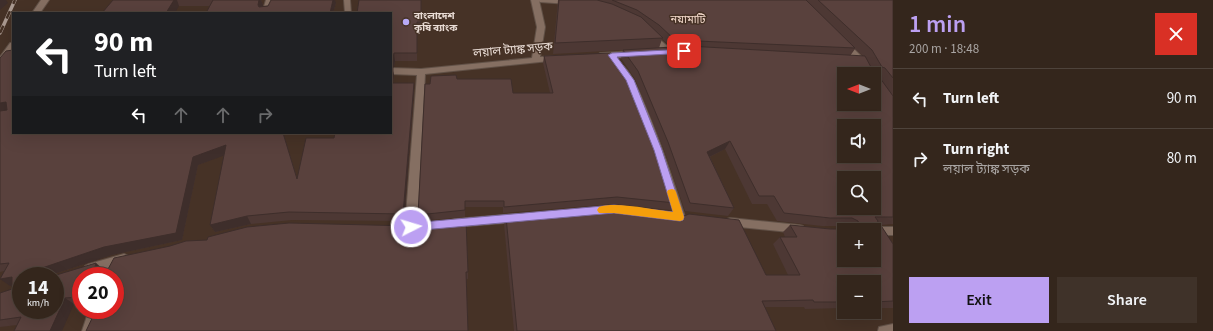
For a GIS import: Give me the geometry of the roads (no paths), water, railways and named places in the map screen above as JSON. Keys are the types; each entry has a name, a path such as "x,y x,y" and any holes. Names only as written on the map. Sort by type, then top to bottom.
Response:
{"street":[{"path":"37,12 45,0"},
{"path":"266,12 270,0"},
{"path":"535,0 541,27 536,59"},
{"path":"834,35 863,64 846,60"},
{"path":"0,63 12,46"},
{"path":"655,53 673,52"},
{"path":"589,56 640,54"},
{"path":"612,55 630,80 658,150 680,217"},
{"name":"লয়াল ট্যাঙ্ক সড়ক","path":"392,71 421,72 566,57"},
{"path":"411,227 421,72"},
{"path":"113,267 116,260"},
{"path":"88,331 93,319"},
{"path":"884,331 893,330"}],"lane":[{"path":"347,0 348,12"},
{"path":"540,0 577,3"},
{"path":"646,31 673,52"},
{"path":"442,224 528,217"},
{"path":"719,221 806,230"},
{"path":"881,232 893,232"},
{"path":"94,267 131,257"}],"railway":[{"path":"0,33 15,0"}],"place":[{"name":"বাংলাদেশ কৃষি ব্যাংক","path":"406,22"}],"district":[{"name":"নয়ামাটি","path":"688,19"}]}
